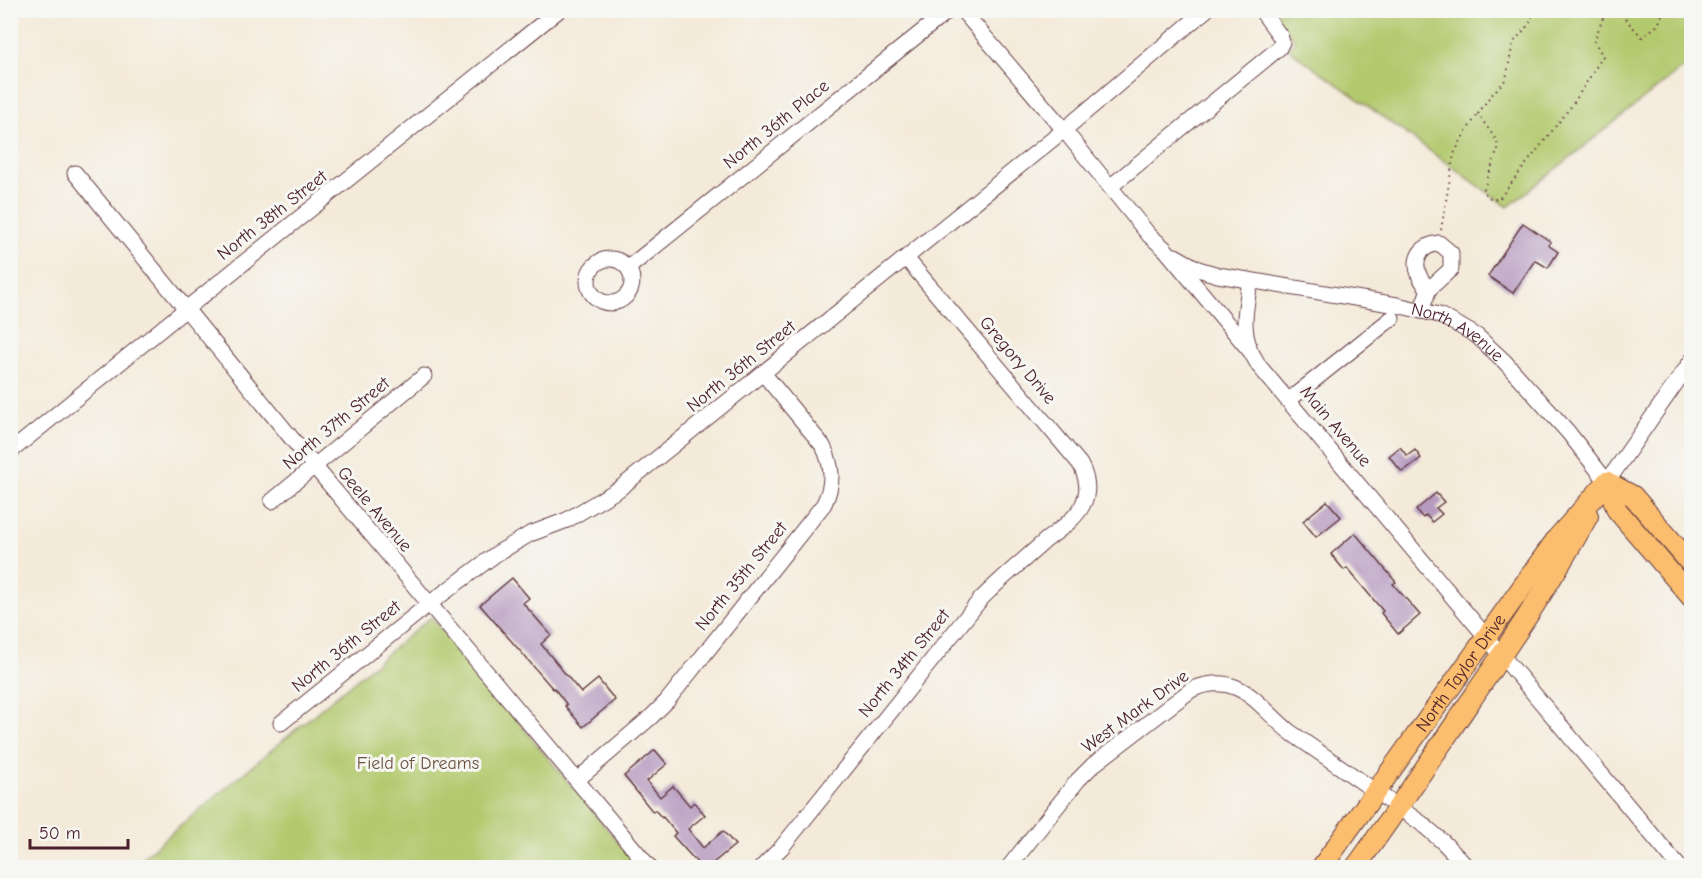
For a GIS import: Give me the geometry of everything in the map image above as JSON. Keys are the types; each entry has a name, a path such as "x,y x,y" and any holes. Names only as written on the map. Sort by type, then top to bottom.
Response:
{"main road":[{"name":"North Avenue","path":"1607,482 1633,496 1692,565"},
{"name":"North Avenue","path":"1607,482 1617,510 1692,598"},
{"name":"North Taylor Drive","path":"1321,867 1558,537 1607,482"},
{"name":"North Taylor Drive","path":"1355,867 1502,654 1569,549 1607,482"}],"street":[{"name":"North 38th Street","path":"10,452 559,10"},
{"name":"North 36th Place","path":"628,268 949,10"},
{"name":"Main Avenue","path":"962,10 1149,235 1165,249 1251,352 1259,366 1680,867"},
{"name":"North 36th Street","path":"281,723 429,604 496,554 530,534 567,520 619,489 1064,130 1206,10"},
{"path":"1110,187 1279,48 1282,42 1280,36 1261,10"},
{"name":"Geele Avenue","path":"75,173 315,467 650,867"},
{"path":"1421,311 1429,289 1451,270 1451,253 1439,243 1421,250 1417,260 1418,270 1429,289"},
{"name":"North Avenue","path":"1165,249 1198,269 1218,275 1397,305 1439,315 1458,325 1492,348 1568,432 1607,482"},
{"name":"Gregory Drive","path":"906,258 1080,464 1085,474 1087,493"},
{"path":"1250,281 1245,332 1251,352"},
{"path":"1289,400 1392,318"},
{"name":"North Taylor Drive","path":"1607,482 1692,360"},
{"name":"North 35th Street","path":"577,780 651,717 666,701 824,504 829,493 832,469 823,446 763,373"},
{"name":"North 37th Street","path":"272,501 424,376"},
{"name":"North 34th Street","path":"761,867 782,847 980,600 995,584 1072,518 1087,493"},
{"name":"West Mark Drive","path":"1008,867 1078,780 1093,765 1191,690 1215,683 1227,684 1250,694 1290,732 1398,807 1443,842 1468,867"}],"path":[{"path":"1439,243 1454,154 1488,99 1506,80 1514,43 1530,23 1534,10"},
{"path":"1478,114 1497,141 1498,149 1483,191 1491,199 1499,199 1573,104 1603,56 1594,41 1608,10"},
{"path":"1617,10 1642,37 1658,25 1664,10"}],"green space":[{"path":"1271,11 1691,11 1691,61 1508,207 1287,48 1295,41"},
{"name":"Field of Dreams","path":"431,617 639,867 131,867"}],"building":[{"path":"1523,223 1551,242 1548,245 1558,252 1548,268 1535,260 1513,293 1488,276"},
{"path":"1400,447 1407,456 1415,450 1421,458 1402,472 1389,456"},
{"path":"1436,493 1444,502 1436,508 1442,514 1432,522 1426,515 1423,518 1416,510"},
{"path":"1327,501 1341,517 1316,537 1303,521"},
{"path":"1355,533 1396,582 1393,584 1420,615 1398,634 1381,613 1383,611 1347,568 1344,570 1331,554"},
{"path":"512,578 529,598 523,603 551,635 541,644 581,693 598,679 615,700 583,727 565,706 567,705 554,688 480,605"},
{"path":"655,750 667,764 647,781 660,797 673,786 690,806 694,802 705,815 688,829 703,848 723,831 735,845 708,867 701,867 673,836 676,833 663,817 655,810 653,812 624,776"}]}
